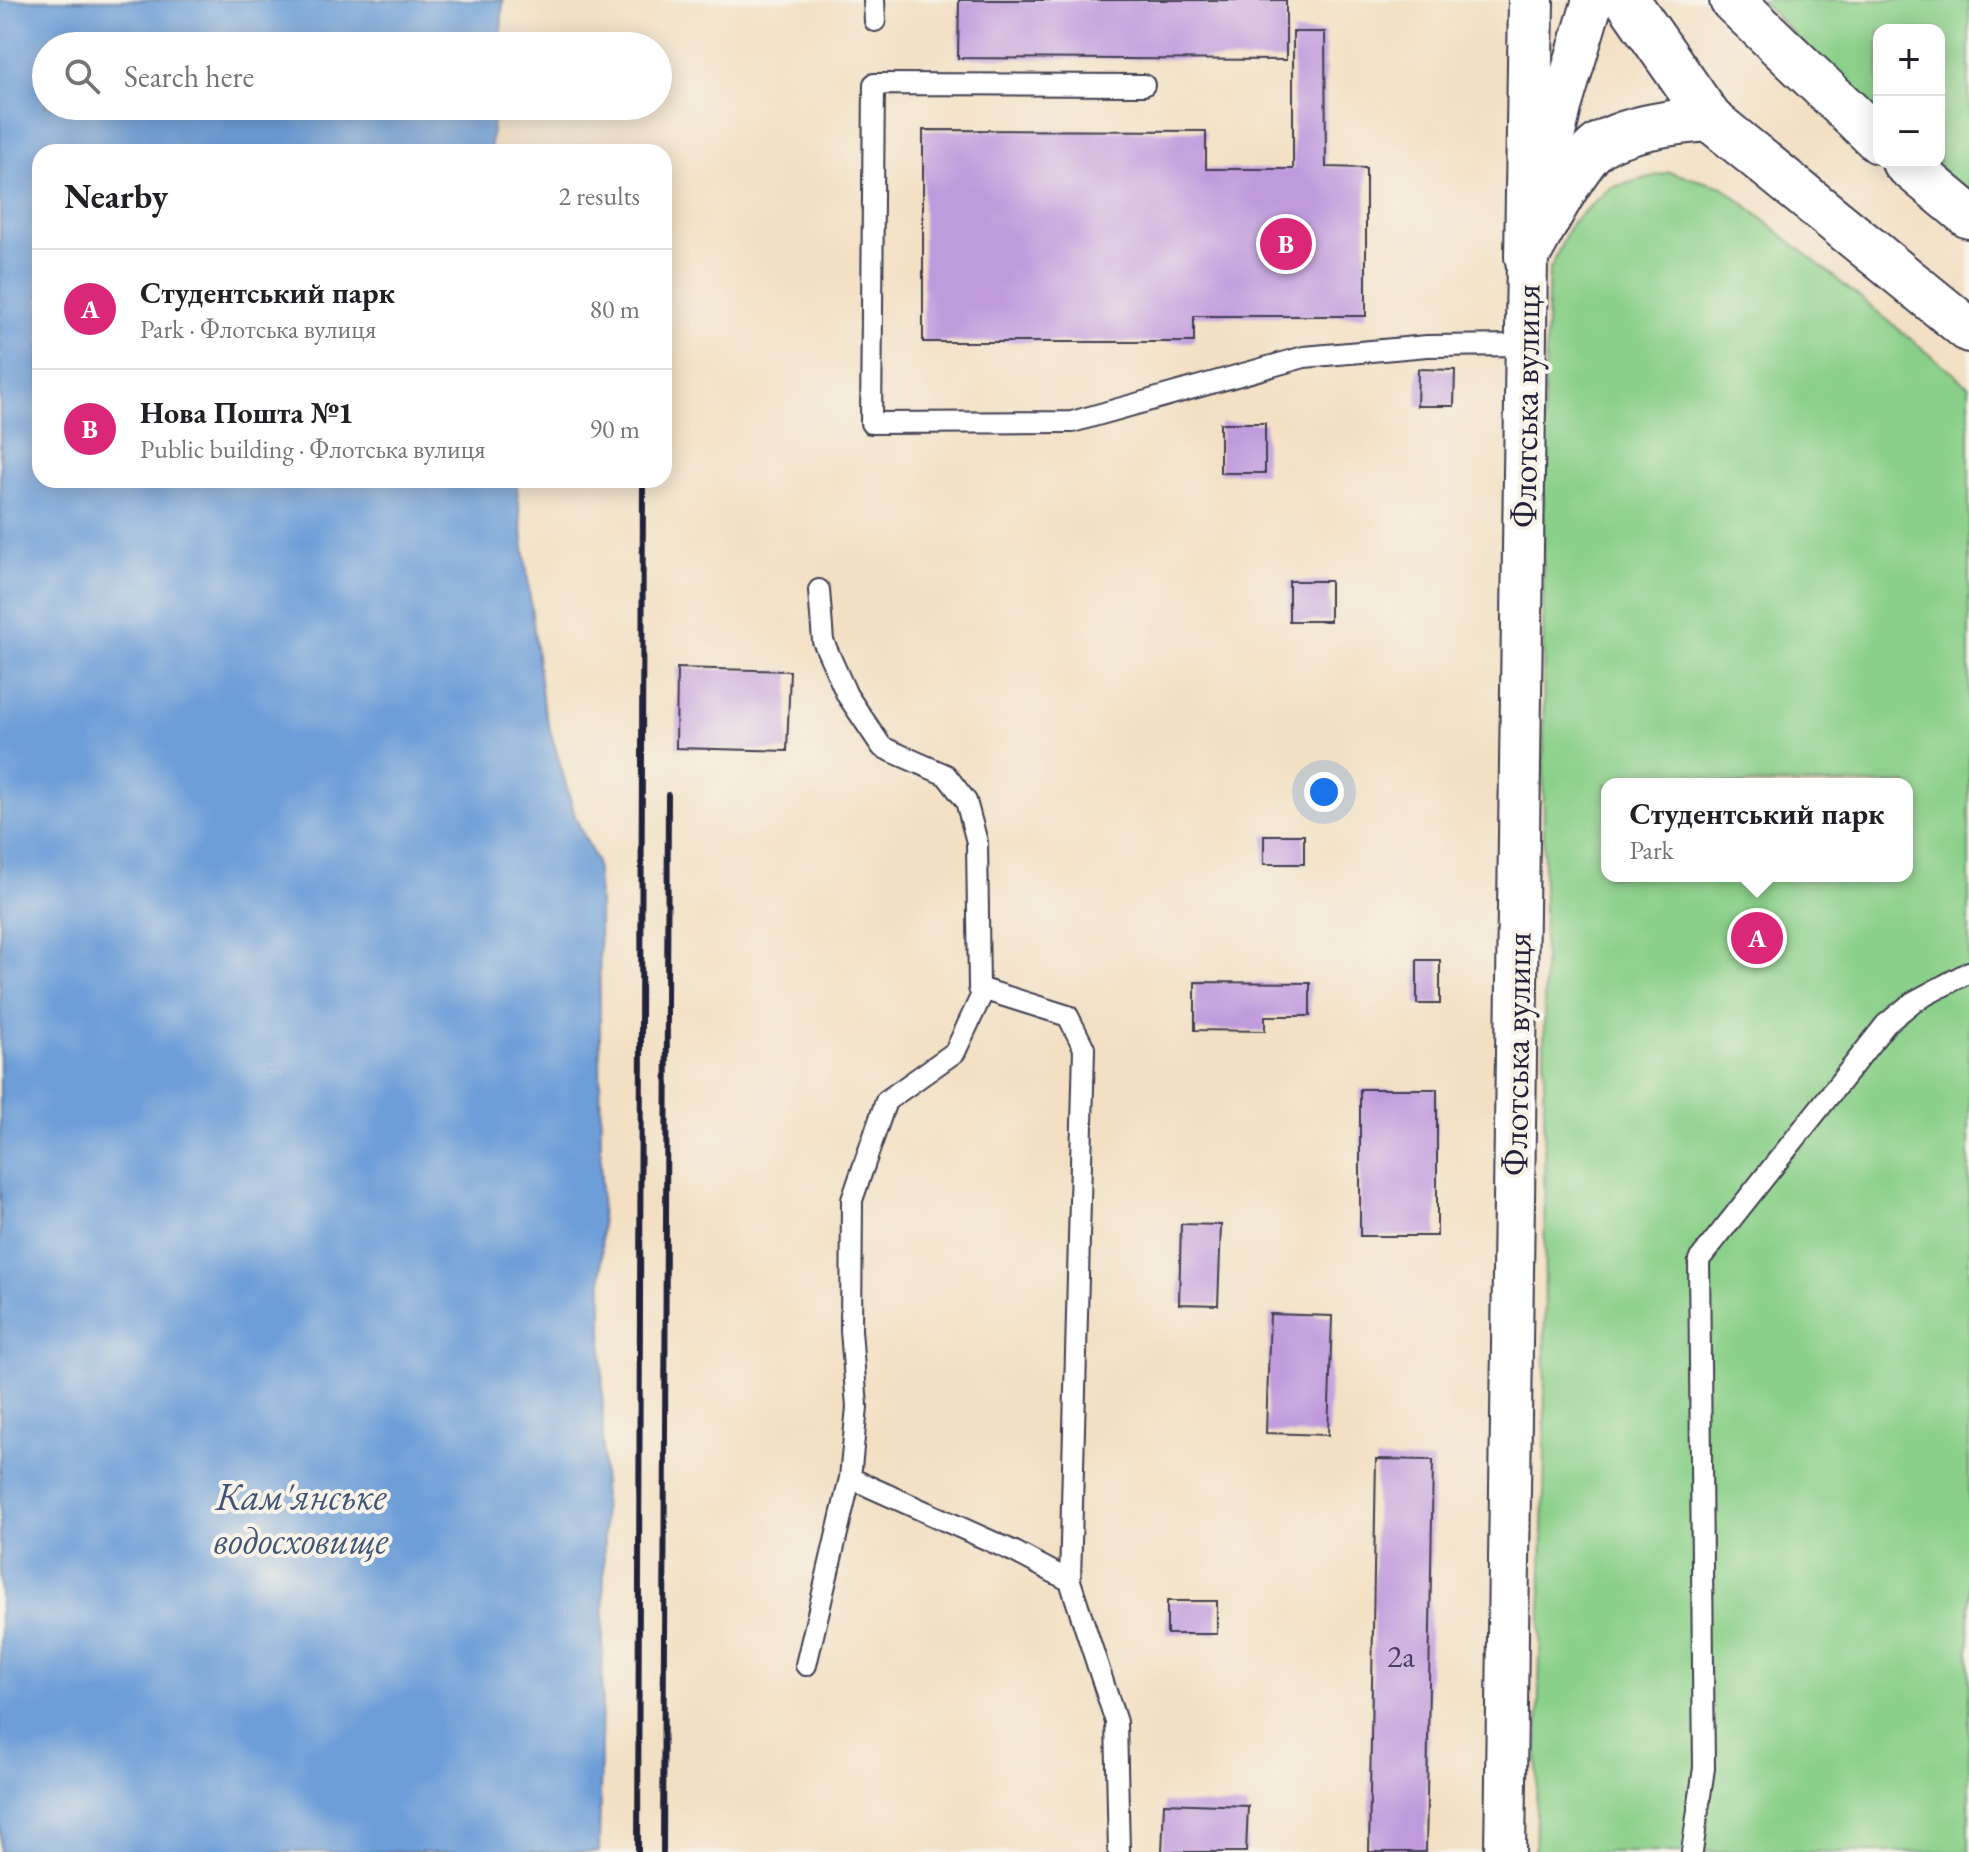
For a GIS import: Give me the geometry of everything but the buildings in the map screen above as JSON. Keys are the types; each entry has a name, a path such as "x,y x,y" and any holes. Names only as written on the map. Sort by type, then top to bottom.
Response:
{"street":[{"path":"1527,257 1531,0"},
{"name":"Флотська вулиця","path":"1505,1852 1527,257 1561,107 1593,0"},
{"path":"1627,0 1710,119 1969,330"},
{"path":"1732,0 1873,135"},
{"path":"1527,257 1561,197 1597,147 1658,123 1710,119"},
{"path":"1911,168 1969,216"}],"lane":[{"path":"874,0 875,21"},
{"path":"1144,85 874,84 871,423 1072,422 1304,357 1427,346 1526,345"},
{"path":"819,590 823,641 847,695 882,747 946,775 966,801 977,842 979,988 1068,1016 1084,1048 1070,1581 1116,1722 1119,1852"},
{"path":"1692,1852 1704,1768 1699,1260 1886,1024 1913,1002 1969,972"},
{"path":"806,1665 850,1478 857,1407 851,1330 852,1200 886,1101 955,1052 984,990"},
{"path":"850,1478 1015,1552 1070,1581"}],"green space":[{"path":"1760,0 1969,0 1969,197 1935,168 1945,168 1945,24 1873,24 1873,115"},
{"path":"1669,172 1723,187 1969,386 1969,1852 1535,1852 1545,1453 1543,424 1549,272 1571,223 1610,188"}],"water":[{"name":"Кам'янське водосховище","path":"0,0 503,0 501,32 32,32 32,120 493,120 491,144 32,144 32,488 517,488 543,705 576,819 596,861 599,897 604,1584 599,1852 0,1852"}],"railway":[{"path":"638,1852 643,488"},
{"path":"663,1852 668,795"}],"place":[{"name":"Нова Пошта №1","path":"1286,244"},
{"name":"Студентський парк","path":"1757,938"}]}
